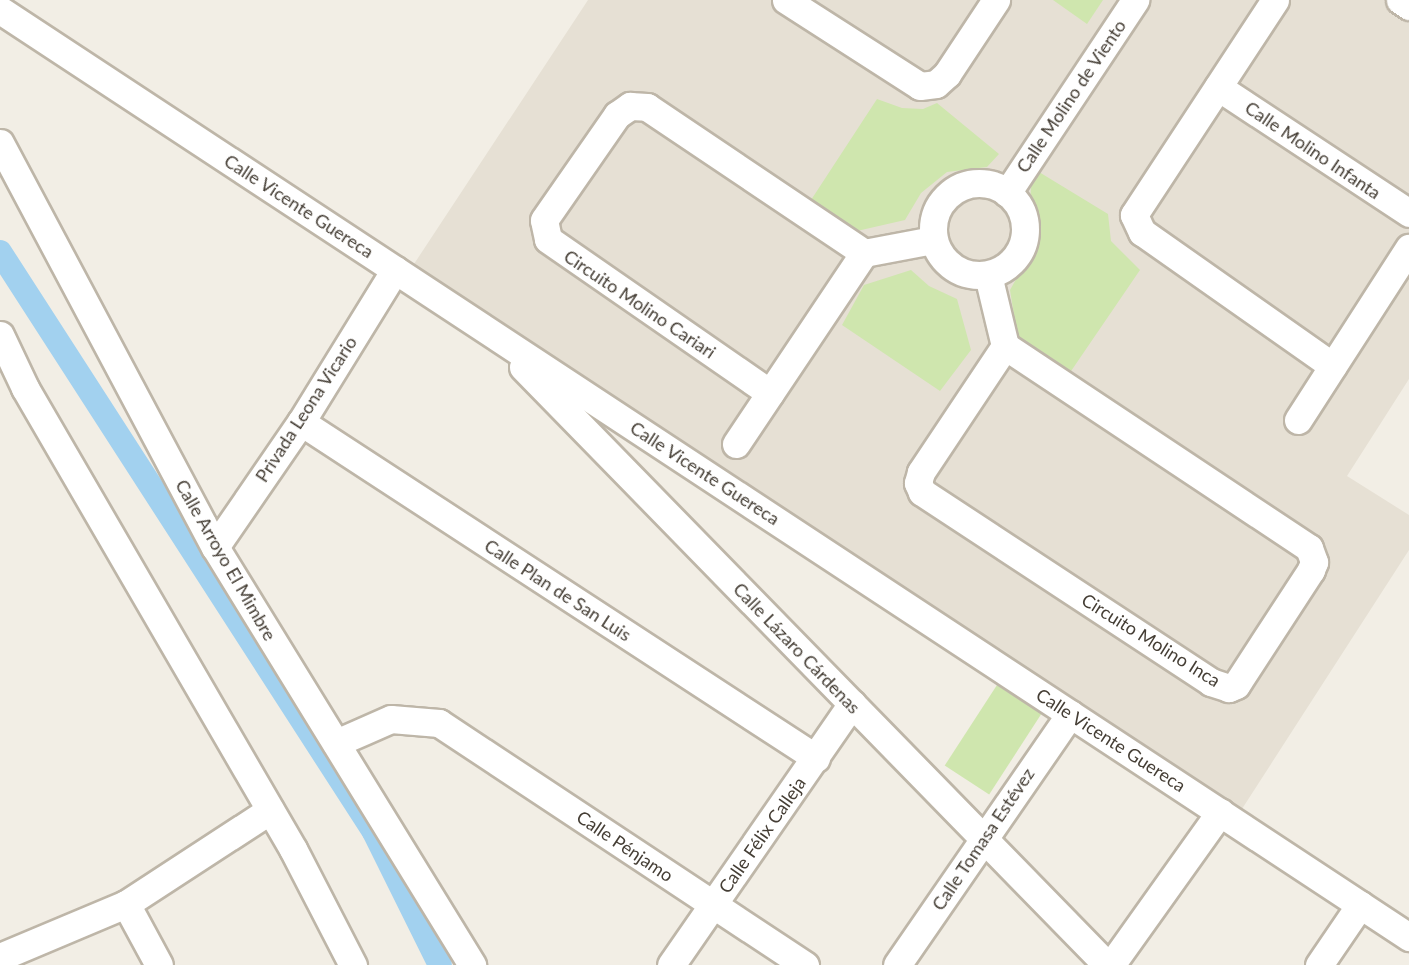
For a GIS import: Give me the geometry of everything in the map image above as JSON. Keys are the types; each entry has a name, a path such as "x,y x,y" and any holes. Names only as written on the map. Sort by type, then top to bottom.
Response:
{"street":[{"path":"786,0 920,86 936,84 947,74 996,0"},
{"name":"Calle Molino de Viento","path":"1008,193 1135,0"},
{"path":"1275,0 1135,209 1137,225 1142,232 1333,366"},
{"path":"1400,0 1409,6"},
{"name":"Calle Vicente Guereca","path":"0,10 1409,937"},
{"name":"Calle Molino Infanta","path":"1218,87 1409,213"},
{"name":"Circuito Molino Cariari","path":"770,393 554,246 544,220 617,115 630,106 642,106 864,253"},
{"name":"Calle Arroyo El Mimbre","path":"0,143 215,547 472,965"},
{"path":"976,182 1008,193 1024,217 1022,247 1014,260 988,275 960,272 947,264 933,240 937,208 954,190 976,182"},
{"path":"736,444 864,253 933,240"},
{"path":"1298,420 1409,248"},
{"name":"Privada Leona Vicario","path":"215,547 301,423 395,270"},
{"path":"988,275 1005,346"},
{"name":"Calle Lázaro Cárdenas","path":"487,330 1109,965"},
{"path":"0,335 31,398 270,810 353,965"},
{"name":"Circuito Molino Inca","path":"1005,346 1309,548 1314,562 1311,570 1236,685 1221,687 1211,682 922,492 918,483 921,472 1005,346"},
{"name":"Calle Plan de San Luis","path":"301,423 816,758"},
{"name":"Calle Félix Calleja","path":"671,965 852,704"},
{"name":"Calle Tomasa Estévez","path":"897,965 1070,714"},
{"name":"Calle Pénjamo","path":"336,743 391,719 424,719 446,726 805,965"},
{"path":"0,957 126,904 270,810"},
{"path":"1109,965 1220,812"},
{"path":"126,904 159,965"},
{"path":"1319,965 1360,905"}],"shaded area":[{"path":"588,0 1409,0 1409,379 1347,476 1409,515 1409,550 1240,812 414,264"}],"green space":[{"path":"1053,0 1103,0 1087,24"},
{"path":"877,99 902,108 923,109 937,103 999,154 987,167 947,172 921,193 905,220 857,231 811,200"},
{"path":"1039,172 1108,214 1111,241 1140,270 1067,377 1018,341 1010,290 1036,244 1038,226 1030,205 1031,186"},
{"path":"911,270 929,286 957,299 971,350 940,391 842,325 864,285"},
{"path":"997,685 1041,714 989,794 945,766"}],"waterway":[{"path":"0,252 374,832 440,965"}]}
